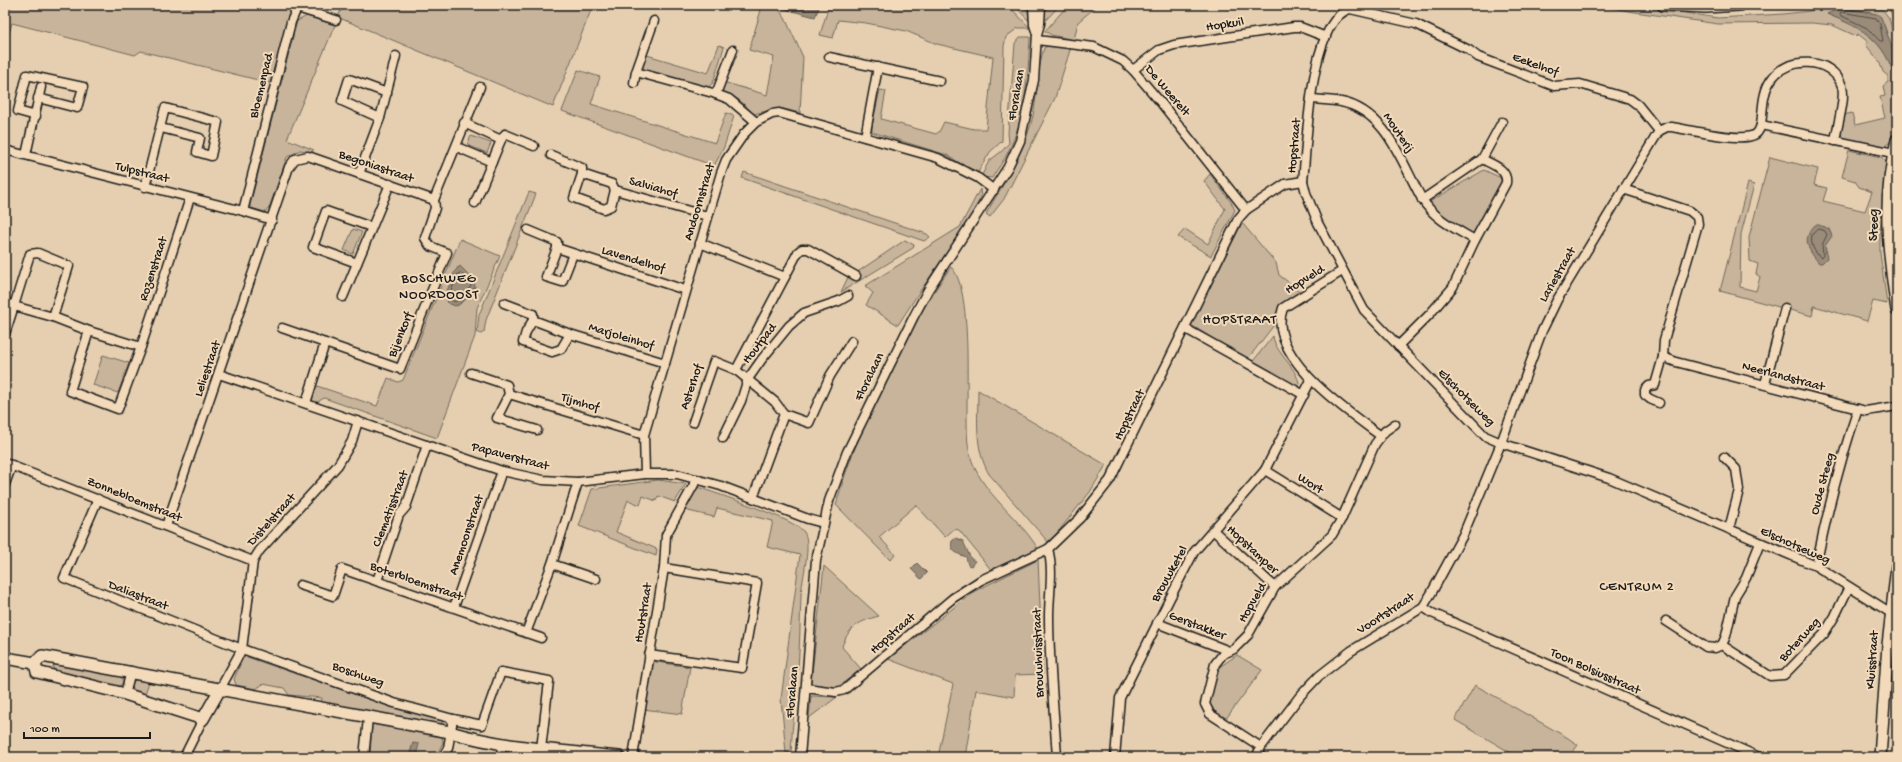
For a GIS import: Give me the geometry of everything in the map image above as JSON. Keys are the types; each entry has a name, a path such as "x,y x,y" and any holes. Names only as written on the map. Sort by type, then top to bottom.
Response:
{"street":[{"name":"Floralaan","path":"1033,5 1034,24 1037,37"},
{"name":"Floralaan","path":"800,757 816,560 824,523 837,477 847,452 908,327 928,290 994,190 1008,167 1020,141 1034,80 1041,5"},
{"path":"1663,5 1700,7 1739,5"},
{"name":"Bloemenpad","path":"243,211 291,22 297,8 336,20"},
{"name":"Eekelhof","path":"1326,37 1338,16 1350,9 1416,24 1469,50 1478,57 1554,86 1580,84 1630,99 1638,105 1659,131"},
{"path":"634,83 636,72 654,21"},
{"name":"Hopkuil","path":"1133,70 1159,50 1174,45 1294,27 1300,27 1326,37"},
{"name":"De Weerelt","path":"1037,37 1094,47 1112,54 1133,70 1191,138 1246,210"},
{"name":"Hopstraat","path":"806,688 836,692 844,690 958,594 982,580 1048,549 1080,518 1110,480 1186,329 1238,219 1246,210 1285,184 1303,181 1311,99 1317,59 1326,37"},
{"path":"716,94 733,50"},
{"path":"359,174 380,118 396,56"},
{"path":"829,57 940,81"},
{"path":"1659,131 1667,127 1710,134 1749,137 1756,134 1761,125 1765,93 1772,79 1782,69 1802,63 1817,64 1830,70 1842,87 1843,96 1835,141"},
{"path":"865,137 878,67"},
{"path":"636,72 716,94 730,100 756,122"},
{"path":"36,116 18,111 27,75 83,87 77,108 38,98"},
{"path":"380,118 342,101 349,79 387,93"},
{"path":"26,155 36,116 35,109 41,87"},
{"path":"434,200 456,147 464,123 480,87"},
{"name":"Mouterij","path":"1311,99 1341,102 1372,116 1385,131 1422,200 1444,222 1474,240"},
{"path":"145,187 165,108 218,122 211,156 197,152 200,138 161,128"},
{"name":"Andoornstraat","path":"646,474 644,435 707,216 726,160 744,134 756,122 772,114 779,113 865,137 938,158 978,178 994,190"},
{"path":"1422,200 1482,159 1502,122"},
{"path":"464,123 501,140"},
{"path":"1761,125 1894,153"},
{"name":"Lariestraat","path":"1501,443 1542,331 1551,312 1659,131"},
{"path":"475,203 501,140 505,134 534,146"},
{"name":"Steeg","path":"1897,140 1888,193 1897,310"},
{"path":"456,147 492,162"},
{"name":"Tulpstraat","path":"5,150 243,211 272,220"},
{"name":"Salviahof","path":"551,155 582,168 582,174 574,198 604,209 611,206 615,190 612,184 582,174"},
{"name":"Begoniastraat","path":"272,220 290,167 295,159 308,156 434,200"},
{"path":"1398,346 1451,290 1457,280 1474,240 1506,183 1507,177 1503,171 1482,159"},
{"name":"Elschotseweg","path":"1303,181 1306,193 1318,223 1342,271 1364,310 1485,436 1501,443 1609,478 1816,566 1891,613"},
{"path":"343,297 390,184"},
{"path":"1623,189 1690,211 1697,217 1698,224 1664,340 1664,357 1655,385 1649,386 1645,390 1645,395 1660,403"},
{"name":"Salviahof","path":"615,190 707,216"},
{"name":"Rozenstraat","path":"89,331 70,391 118,409 141,347 190,198"},
{"name":"Bijenkorf","path":"325,343 400,369 447,253 430,246 426,242 426,233 435,208 434,200"},
{"path":"357,263 313,247 326,211 371,227"},
{"name":"Leliestraat","path":"166,526 272,220"},
{"name":"Lavendelhof","path":"528,230 557,242 557,248 685,290"},
{"path":"700,243 785,277"},
{"path":"557,248 546,277 562,282 573,254"},
{"path":"852,341 830,376 809,423 784,414 775,402 736,370 798,252 802,249 808,249 856,276"},
{"path":"5,334 30,254 38,253 69,266 53,317"},
{"name":"Hopveld","path":"1342,271 1283,308 1279,318 1280,330 1284,344 1311,380 1334,401 1381,436"},
{"name":"Houtpad","path":"723,438 741,401 748,379 762,359 798,317 810,310 839,302 848,296"},
{"path":"5,302 141,347"},
{"name":"Marjoleinhof","path":"504,303 533,314 533,320 526,332 523,342 552,352 560,349 570,334"},
{"path":"1765,384 1785,308"},
{"name":"Marjoleinhof","path":"533,320 570,334 665,364"},
{"path":"282,328 325,343 306,403"},
{"path":"1186,329 1304,396"},
{"name":"Neerlandstraat","path":"1664,357 1676,362 1866,411 1897,406"},
{"name":"Asterhof","path":"693,422 714,360 736,370"},
{"name":"Tijmhof","path":"471,373 507,385 509,394 644,435"},
{"name":"Papaverstraat","path":"219,374 502,471 543,480 578,482 646,474 677,474 697,479 824,523"},
{"name":"Brouwketel","path":"1115,757 1120,698 1157,623 1194,552 1265,470 1311,380"},
{"path":"509,394 497,418 537,430"},
{"name":"Oude Steeg","path":"1816,566 1823,530 1846,441 1858,409"},
{"path":"753,498 784,414"},
{"name":"Distelstraat","path":"242,650 253,561 260,550 338,465 352,441 358,421"},
{"name":"Hopveld","path":"1261,747 1210,714 1205,704 1215,664 1223,654 1229,651 1248,635 1275,587 1332,535 1342,518 1375,444 1385,431 1395,424"},
{"name":"Voortstraat","path":"1256,757 1261,747 1300,696 1319,676 1351,651 1423,607 1462,535 1501,443"},
{"name":"Clematisstraat","path":"377,581 400,515 406,507 427,445"},
{"path":"1724,457 1736,469 1739,490 1729,530"},
{"path":"5,484 9,464"},
{"name":"Zonnebloemstraat","path":"9,464 253,561"},
{"name":"Wort","path":"1265,470 1342,518"},
{"name":"Anemoonstraat","path":"454,607 502,471"},
{"name":"Houtstraat","path":"633,757 664,568 666,535 697,479"},
{"path":"526,633 552,564 578,482"},
{"name":"Daliastraat","path":"98,499 64,578 242,650"},
{"name":"Hopstamper","path":"1214,530 1275,587"},
{"path":"1666,621 1706,647 1715,648 1722,644 1726,636 1734,596 1746,578 1760,543"},
{"name":"Brouwhuisstraat","path":"1048,549 1051,560 1049,616 1057,757"},
{"path":"552,564 596,579"},
{"name":"Kluisstraat","path":"1881,757 1892,645 1891,613 1897,566"},
{"path":"649,655 742,668 757,583 664,568"},
{"name":"Boterbloemstraat","path":"300,585 333,596 342,569 541,638"},
{"name":"Boterweg","path":"1722,644 1770,676 1777,677 1784,675 1824,634 1835,616 1849,587"},
{"name":"Toon Bolsiusstraat","path":"1423,607 1432,614 1759,757"},
{"name":"Gerstakker","path":"1157,623 1229,651"},
{"path":"184,757 203,719 242,650"},
{"name":"Boschweg","path":"242,650 394,703 482,726 501,672 549,681 541,749"},
{"path":"35,663 42,656 131,671 368,718 450,732 470,738 541,749 619,757"},
{"path":"5,658 35,663"},
{"path":"35,663 37,672 125,694 203,719"},
{"path":"125,694 131,671"},
{"path":"364,757 368,718"},
{"path":"443,757 448,748 453,719"},
{"path":"501,757 502,742"}],"shaded area":[{"path":"5,5 286,5 292,12 288,19 270,83 141,51 135,55 12,23 5,47"},
{"path":"343,5 593,5 553,107 342,19 338,17"},
{"path":"747,5 776,5 785,18 803,57 800,113 780,108 754,114 738,99 719,91 723,82 767,95 774,57 749,50 761,10"},
{"path":"829,5 1008,5 1030,28 1018,28 1006,37 1004,46 1002,141 990,152 977,174 947,155 872,132 872,126 880,90 886,91 881,119 936,134 939,132 944,122 974,129 986,129 993,57 937,44 906,31 866,23 838,20 833,38 820,35"},
{"path":"1014,5 1025,7 1028,10 1029,21"},
{"path":"1048,5 1060,5 1042,24 1043,9"},
{"path":"1068,5 1098,5 1078,22 1074,40 1051,35 1045,31"},
{"path":"1600,5 1634,5 1718,18 1810,11 1827,5 1862,5 1883,10 1889,18 1897,48 1897,117 1892,141 1883,147 1844,139 1841,134 1843,115 1852,113 1855,125 1885,118 1880,97 1885,96 1883,86 1888,82 1888,76 1883,72 1879,61 1866,45 1868,42 1858,34 1856,36 1832,25 1812,23 1718,24 1628,11","holes":["1841,8 1870,12 1877,15 1881,19 1887,32 1893,70 1881,48 1867,34 1827,14"]},
{"path":"1880,5 1891,5 1894,8 1897,18 1897,33 1891,12"},
{"path":"307,16 335,25 287,139 314,150 312,152 300,150 287,157 269,208 265,212 251,208 250,205 297,21"},
{"path":"1020,37 1030,37 1027,81 1019,125 1006,155 992,178 981,177 989,161 1002,151 1009,143 1008,133 1015,43"},
{"path":"1051,44 1071,47 1055,98 1004,199 990,217 986,214 1011,171 1027,137 1035,105 1041,57 1044,48"},
{"path":"719,45 724,47 713,83 707,88 642,69 647,55 708,73"},
{"path":"578,70 600,77 591,104 715,143 726,113 734,116 724,147 714,166 562,111"},
{"path":"471,136 491,143 487,153 467,145"},
{"path":"1849,150 1881,157 1888,164 1880,231 1880,253 1887,304 1873,301 1867,321 1814,306 1812,316 1720,291 1748,183 1754,185 1741,234 1740,287 1756,291 1760,277 1756,274 1758,264 1750,261 1749,237 1770,157 1818,169 1814,185 1827,188 1823,201 1865,211 1872,192 1859,187 1855,181 1842,177","holes":["1824,226 1830,232 1825,246 1827,253 1807,238"]},
{"path":"1897,162 1897,241 1894,241 1892,210"},
{"path":"1484,170 1501,178 1503,182 1476,237 1446,224 1428,203"},
{"path":"744,172 927,234 930,237 924,241 742,178"},
{"path":"1210,174 1231,202 1235,210 1211,256 1178,237 1185,229 1208,244 1225,209 1204,181"},
{"path":"980,189 981,197 967,223 898,325 866,305 873,293 865,286 960,227"},
{"path":"529,192 536,194 486,320 484,332 481,334 477,332 479,315"},
{"path":"1242,223 1276,263 1279,275 1300,291 1285,304 1277,316 1274,325 1247,360 1191,325"},
{"path":"353,229 362,232 353,254 344,250"},
{"path":"460,239 500,256 477,308 475,336 437,438 324,398 316,403 308,399 314,385 377,406 388,378 398,382 403,380","holes":["458,267 471,293 458,306 448,303 445,296"]},
{"path":"905,240 914,245 913,248 841,292 849,275 853,275"},
{"path":"951,267 958,280 963,299 966,324 967,427 968,444 972,460 978,474 987,488 1019,524 1038,549 992,571 959,530 954,529 945,537 916,505 879,537 895,554 890,560 836,505 846,471 881,389 918,318"},
{"path":"1273,336 1278,350 1296,375 1300,391 1250,365"},
{"path":"103,355 129,363 118,393 93,385"},
{"path":"978,390 1106,465 1090,492 1049,543 989,474 984,464 978,434"},
{"path":"658,480 686,484 675,502 658,496 656,501 643,496 640,505 628,500 616,532 657,549 656,556 579,526 592,489"},
{"path":"697,487 786,520 804,532 806,537 807,553 801,595 799,659 791,753 786,753 781,699 800,555 767,547 773,521 717,508 714,517 684,510"},
{"path":"1038,560 1043,674 1015,675 1014,697 976,690 965,757 938,757 953,684 888,659 975,591"},
{"path":"824,566 879,616 866,620 856,626 848,634 842,647 861,669 838,687 816,686 811,682"},
{"path":"1237,655 1262,670 1225,720 1210,710 1209,702 1218,668"},
{"path":"247,657 369,699 443,720 441,726 321,704 322,698 289,695 284,688 263,684 256,689 236,685 234,679 243,658"},
{"path":"650,661 690,667 682,714 643,709"},
{"path":"54,663 121,675 123,682 119,687 56,673 53,668"},
{"path":"139,679 150,679 144,697 134,691 131,687 133,681"},
{"path":"1475,685 1578,745 1569,757 1518,757 1455,720"},
{"path":"811,696 837,697 809,718"},
{"path":"372,724 442,736 443,742 436,757 419,757 413,743 409,757 370,757"}],"water":[{"path":"776,5 820,5 815,17 777,7"},
{"path":"1841,8 1877,14 1881,17 1892,48 1893,72 1888,60 1875,41 1867,34 1849,23 1827,14"},
{"path":"1815,225 1829,229 1832,236 1825,246 1827,258 1822,263 1819,263 1812,254 1807,240 1808,235"},
{"path":"460,266 474,280 475,287 465,300 455,306 448,303 445,296 455,271"},
{"path":"956,538 963,541 971,559 975,561 971,566 968,565 966,557 953,550 951,544"},
{"path":"917,563 927,573 921,579 911,569"},
{"path":"413,743 419,744 417,752 419,753 419,757 409,757"}],"district":[{"name":"BOSCHWEG NOORDOOST","path":"439,288"},
{"name":"HOPSTRAAT","path":"1240,320"},
{"name":"CENTRUM 2","path":"1637,587"}]}
